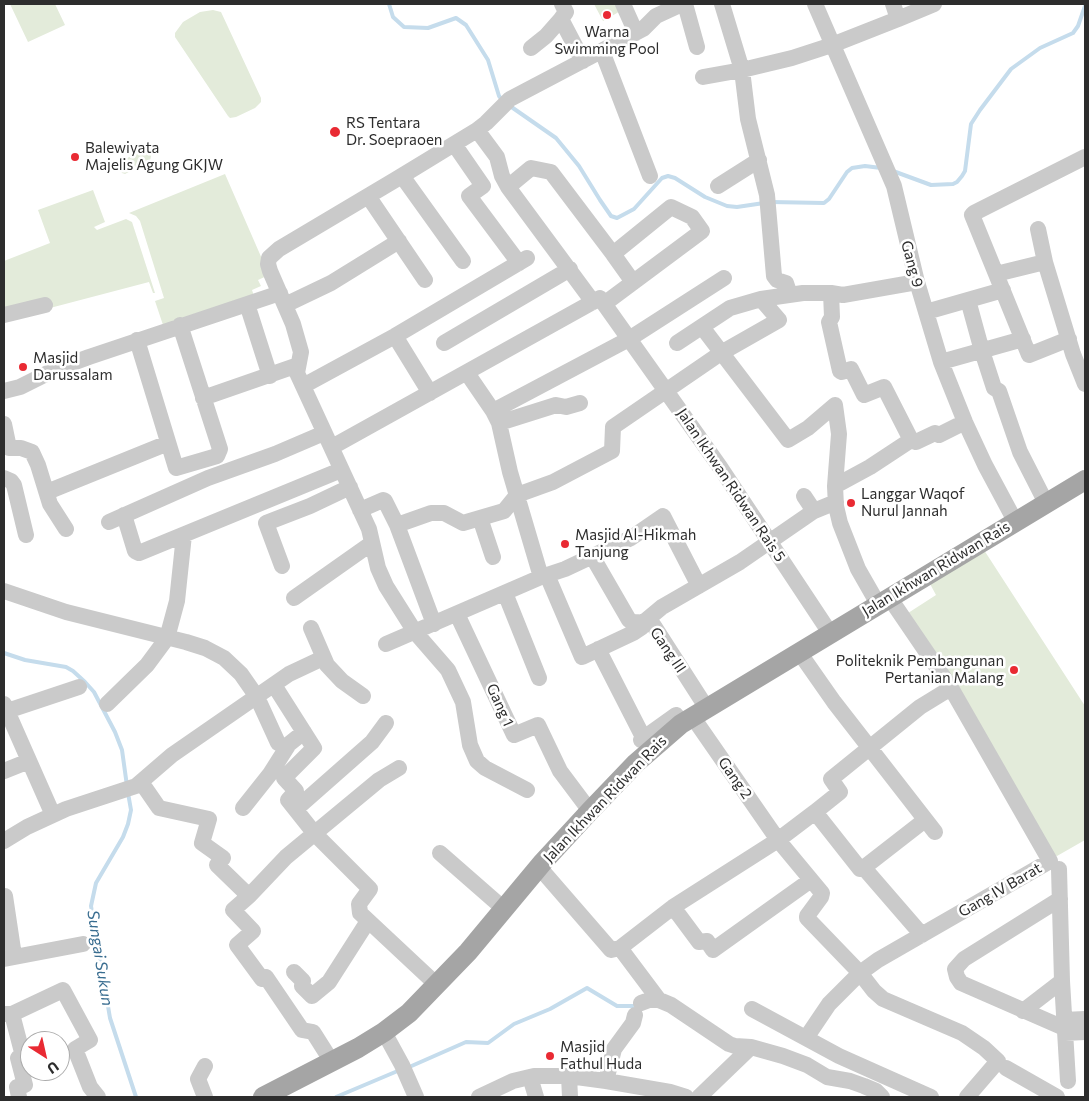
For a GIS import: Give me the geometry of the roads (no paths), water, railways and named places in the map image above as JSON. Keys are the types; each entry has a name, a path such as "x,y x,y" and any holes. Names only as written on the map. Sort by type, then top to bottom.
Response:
{"main road":[{"name":"Jalan Ikhwan Ridwan Rais","path":"272,1095 384,1032 409,1013 437,985 590,811 638,748 1085,480"}],"street":[{"path":"623,4 636,33"},
{"path":"527,790 485,768 478,761 472,751 463,702 448,670 415,632 386,586 378,568 369,529 297,373 301,352 283,299 270,271 269,258 279,249 477,130 505,103 647,27 656,16 683,4 697,47"},
{"path":"722,4 742,70 748,119 768,200 774,276 777,280 786,283 790,295"},
{"name":"Gang 9","path":"815,4 888,171 917,282 941,362 985,465 1015,521"},
{"path":"703,77 792,58 832,44 895,11 934,4"},
{"path":"531,48 546,36 561,11"},
{"path":"561,11 583,61"},
{"path":"602,51 650,176"},
{"name":"Jalan Ikhwan Ridwan Rais 5","path":"477,130 497,158 502,176 508,186 570,269 629,340 666,391 720,467 830,633"},
{"path":"304,386 395,336 523,260 469,196 483,186 454,144"},
{"path":"1069,339 1029,355 972,218 973,214 1085,157"},
{"path":"718,186 759,160"},
{"path":"508,186 530,168 551,172 614,254 633,282"},
{"path":"402,176 463,261"},
{"path":"368,196 425,280"},
{"path":"109,522 208,478 274,454 328,440 430,393 599,303 633,282 702,230 692,217 671,208 614,254"},
{"path":"1038,229 1045,262 1085,384"},
{"path":"4,391 20,387 56,369 180,325 247,304 283,299 331,283 398,241"},
{"path":"996,274 1045,262"},
{"path":"444,343 570,269"},
{"path":"496,417 629,340 724,278"},
{"path":"676,343 730,308 761,299 803,293 843,295 917,282"},
{"path":"926,312 1003,290"},
{"path":"831,293 832,317 829,322 840,371 851,369 864,395 884,387 911,440 916,442 935,433 939,435 965,422"},
{"path":"397,525 432,513 444,513 463,523 504,511 517,495 553,482 612,451 612,427 720,352 779,320 761,299"},
{"path":"968,300 994,388 999,391 1020,452 1046,503"},
{"path":"247,304 270,376"},
{"path":"4,315 45,305"},
{"path":"137,340 176,468 218,456 220,449 180,325"},
{"path":"702,327 720,352"},
{"path":"395,336 430,393"},
{"path":"941,362 1023,339"},
{"name":"Gang IV Barat","path":"720,352 788,440 808,428 835,405 839,434 835,494 840,523 858,569 952,688 1050,861 878,960 860,973 829,1004 806,1038"},
{"path":"203,398 298,366"},
{"path":"467,373 496,417 517,495 544,576 582,657 633,633 642,627 644,622 662,607 740,562 911,440"},
{"path":"496,417 556,406 566,407 580,403"},
{"path":"4,424 7,449 21,448 32,452 50,504 66,529"},
{"path":"47,492 168,443"},
{"path":"202,460 208,478"},
{"path":"124,515 137,552 184,535 342,470"},
{"path":"4,478 11,481 14,485 26,535"},
{"path":"266,523 310,506 350,487"},
{"path":"804,496 814,511"},
{"path":"360,510 384,500 397,525 434,624"},
{"path":"259,504 282,566"},
{"path":"386,644 544,576 565,569 631,538 663,516 699,586"},
{"path":"480,518 493,557"},
{"path":"107,704 146,666 167,638 177,601 184,535"},
{"path":"294,598 372,543"},
{"name":"Gang III","path":"592,556 629,620 651,623 654,626 693,716"},
{"path":"4,591 66,612 205,648 224,658 237,670 257,697 278,743"},
{"path":"504,593 539,678"},
{"name":"Gang 1","path":"457,614 514,735 538,725 560,771 590,811"},
{"path":"311,628 327,665 342,681 363,696"},
{"path":"598,649 638,748 676,715 693,716"},
{"path":"799,652 930,826 860,869 815,812"},
{"path":"4,841 27,827 53,815 139,784 172,755 289,674 323,658"},
{"path":"274,685 314,748 284,778 296,791 288,800 315,834 370,889 359,904 358,909 365,918 437,985"},
{"path":"53,815 5,708 79,687"},
{"path":"539,867 611,950 620,948 674,907 778,840 815,812 840,792 831,779 920,707 952,688"},
{"name":"Gang 2","path":"693,716 778,840"},
{"path":"296,809 372,742 386,723"},
{"path":"242,808 270,774 289,744 304,732"},
{"path":"4,771 30,761"},
{"path":"332,1062 313,1032 302,1030 266,977 262,979 237,945 253,931 233,910 286,857 379,780 400,768"},
{"path":"139,784 159,808 209,819 202,843 223,858 217,865 249,896"},
{"path":"778,840 822,895 808,914 808,918 860,973 874,991 883,999 962,1033 984,1048 998,1062 967,1097"},
{"path":"440,853 504,909"},
{"path":"864,868 922,935"},
{"path":"1059,869 1062,981 1068,1081"},
{"path":"674,907 699,942 707,941 713,950 811,880"},
{"path":"4,896 9,957 83,944"},
{"path":"1060,899 964,959 955,970 956,977 961,983 1023,1011 1064,1027 1085,1032"},
{"path":"294,972 303,981 302,986 312,996 329,982 365,918"},
{"path":"620,948 659,1000"},
{"path":"1023,1011 1062,981"},
{"path":"13,1092 25,1085 18,1058 23,1056 8,1014 63,990 90,1040 76,1049 90,1087 98,1097"},
{"path":"606,1081 614,1049 633,1023 638,1009 649,1000 659,1000 671,1005 729,1044 749,1050 783,1056 808,1065 827,1077 850,1081 864,1086 876,1091 882,1097"},
{"path":"752,1008 839,1056 931,1097"},
{"path":"1064,1027 1085,1019"},
{"path":"384,1032 404,1069 416,1097"},
{"path":"699,1097 749,1050"},
{"path":"204,1066 198,1078 205,1097"},
{"path":"1006,1068 1057,1097"},
{"path":"568,1076 570,1097"},
{"path":"479,1097 513,1081 530,1077 568,1076 670,1092 686,1097"},
{"path":"530,1077 536,1097"}],"waterway":[{"path":"389,4 393,17 404,27 428,28 456,18 466,25 488,60 499,96 502,100"},
{"path":"893,171 931,185 953,184 957,182 965,171 971,124 980,110 1011,69 1040,48 1073,33 1078,26 1085,6"},
{"path":"510,106 556,138 579,166 611,216 617,218 634,209 662,178 668,176 675,178 705,197 727,206 737,207 764,203"},
{"path":"771,202 824,203 852,168 865,166 881,168"},
{"name":"Sungai Sukun","path":"4,653 25,660 66,667 85,682 94,692 115,732 122,750 127,786"},
{"name":"Sungai Sukun","path":"128,793 131,810 128,824 123,837 96,883 91,906 110,1018 136,1097"},
{"path":"407,1068 466,1042 488,1043 514,1024 550,1009 587,988 617,1006 636,1006"},
{"path":"336,1097 400,1070"}],"place":[{"name":"Warna Swimming Pool","path":"607,15"},
{"name":"RS Tentara Dr. Soepraoen","path":"335,132"},
{"name":"Balewiyata Majelis Agung GKJW","path":"75,157"},
{"name":"Masjid Darussalam","path":"23,367"},
{"name":"Langgar Waqof Nurul Jannah","path":"851,503"},
{"name":"Masjid Al-Hikmah Tanjung","path":"565,544"},
{"name":"Politeknik Pembangunan Pertanian Malang","path":"1014,670"},
{"name":"Masjid Fathul Huda","path":"550,1056"}]}
